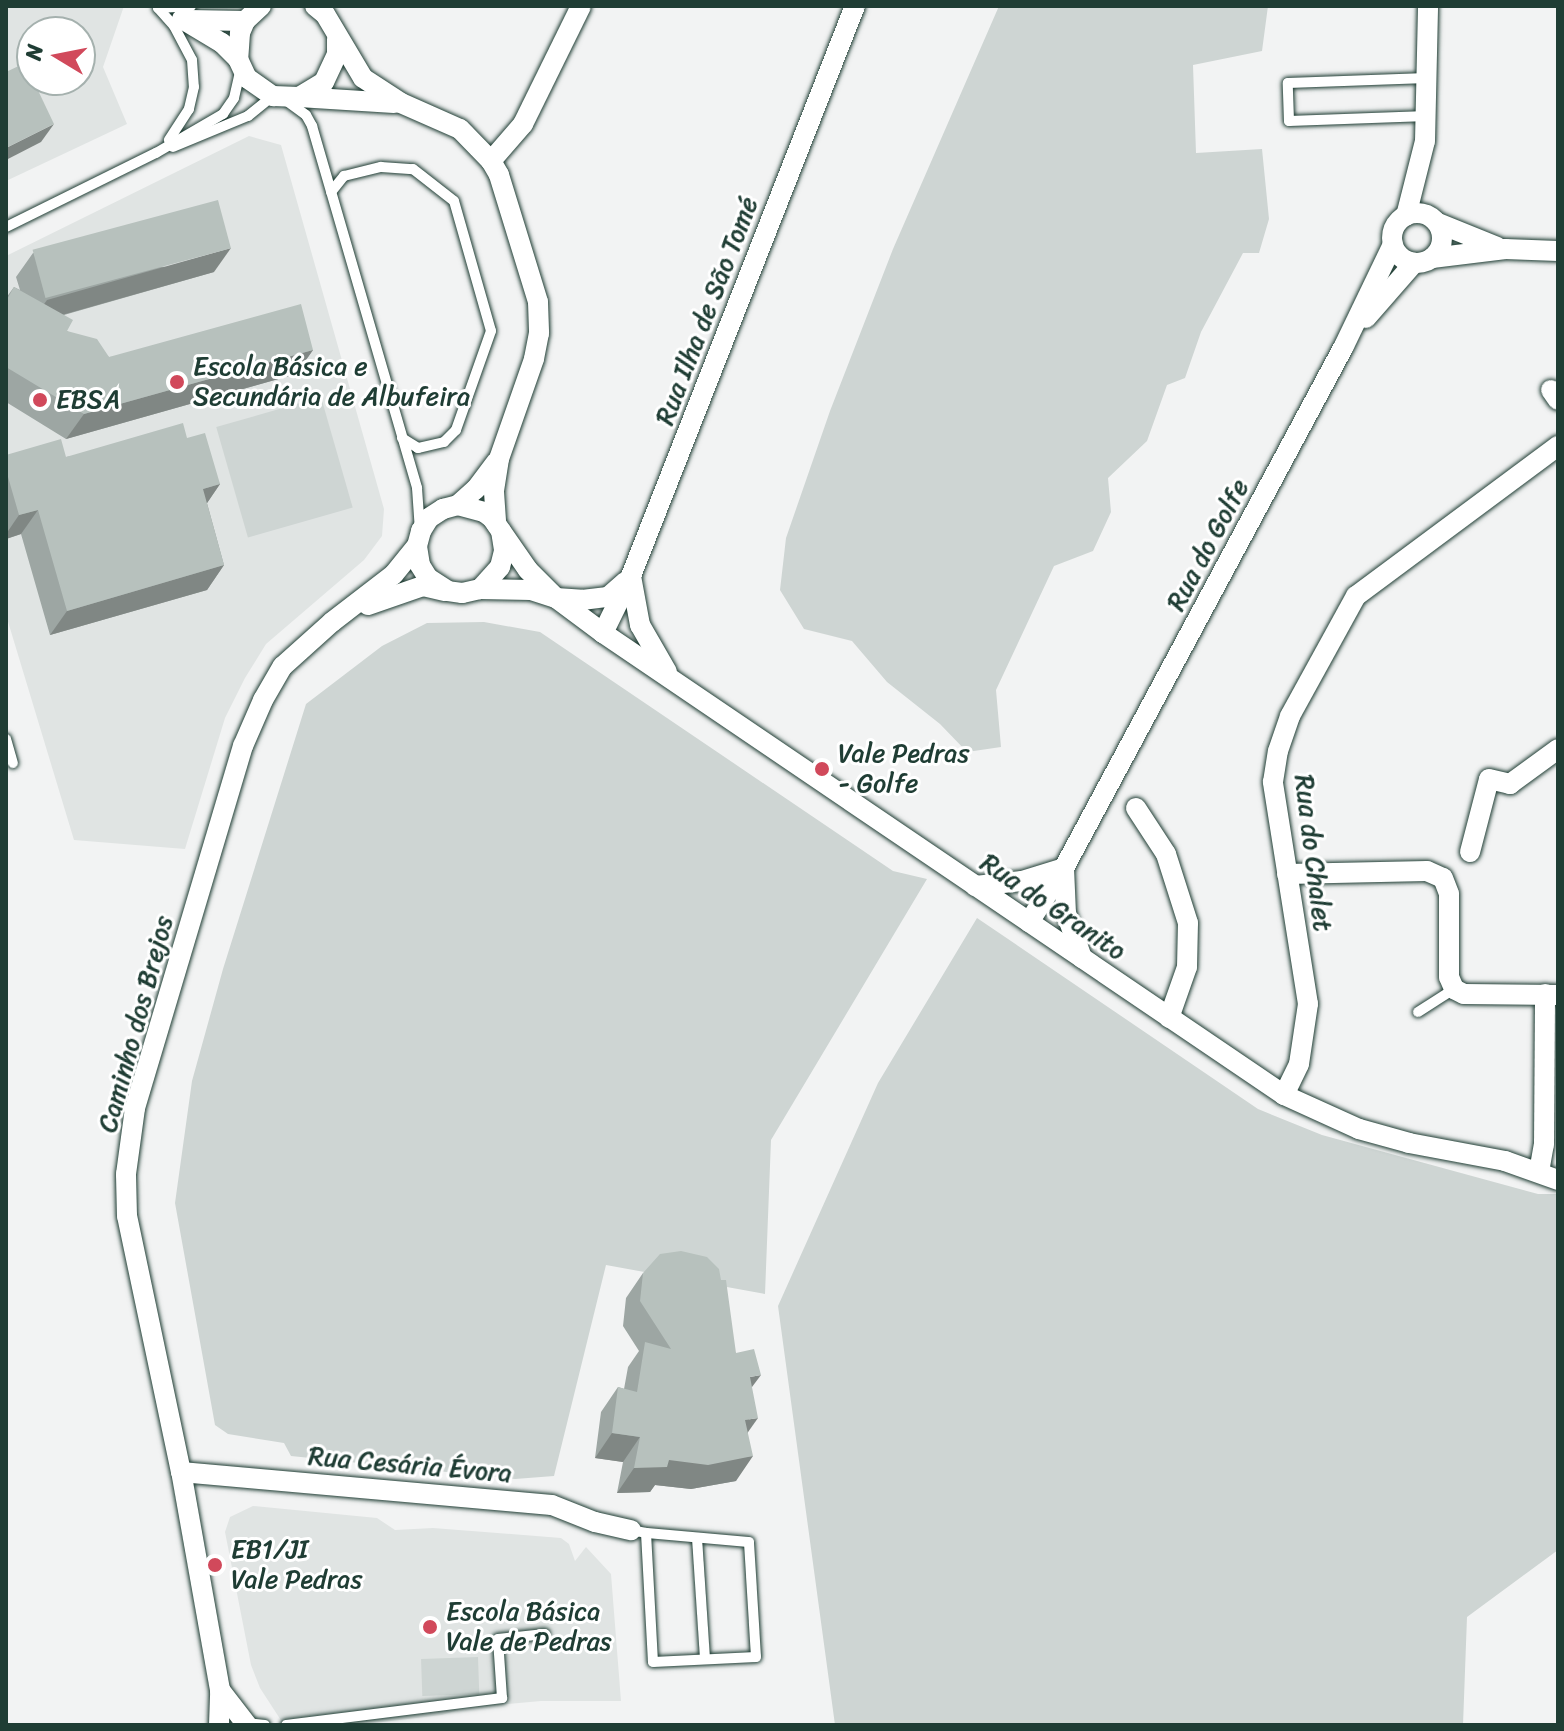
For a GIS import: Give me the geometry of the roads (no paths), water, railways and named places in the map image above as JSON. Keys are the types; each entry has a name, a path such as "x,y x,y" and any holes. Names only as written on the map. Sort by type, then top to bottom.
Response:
{"street":[{"path":"315,6 325,14 337,39 363,78 401,103 460,129 491,161 499,175 538,302 539,333 534,359 499,459 494,492 504,551 500,567 480,589 462,593 448,591 428,578 420,565 419,538 436,514 458,505 476,489 499,459"},
{"path":"491,161 523,124 581,6"},
{"name":"Rua Ilha de São Tomé","path":"603,633 631,576 855,6"},
{"name":"Rua do Golfe","path":"1029,922 1064,868 1344,346 1393,244 1395,228 1406,216 1425,141 1429,78 1428,6"},
{"path":"186,12 216,23 254,11"},
{"path":"239,61 240,33 254,11"},
{"path":"186,12 239,61 247,78 284,97 401,103"},
{"path":"284,97 313,91 333,69 337,39"},
{"path":"1344,346 1423,261 1441,246 1433,220 1425,141"},
{"path":"1406,216 1433,220 1505,249"},
{"path":"1393,244 1400,257 1423,261 1505,249 1558,251"},
{"name":"Rua do Chalet","path":"1284,1095 1299,1064 1308,1004 1273,782 1278,751 1290,716 1356,596 1558,446"},
{"path":"458,505 484,512 498,528"},
{"name":"Rua do Granito","path":"498,528 528,570 556,598 603,633 1284,1095 1359,1129 1548,1176"},
{"name":"Caminho dos Brejos","path":"220,1690 181,1472 127,1216 126,1174 135,1108 243,746 283,666 332,622 394,574 419,538"},
{"path":"556,598 608,597 631,576"},
{"path":"631,576 640,625 672,679"},
{"name":"Caminho dos Brejos","path":"332,622 423,586 448,591"},
{"name":"Rua do Granito","path":"480,589 531,590 556,598"},
{"path":"1470,852 1489,779 1510,784 1558,749"},
{"path":"1136,808 1166,854 1188,923 1187,967 1169,1018"},
{"path":"975,886 1022,881 1064,868 1066,913 1082,958"},
{"path":"1287,874 1427,871 1443,878 1449,894 1449,977 1454,989 1464,994 1552,994 1552,1060 1544,1145 1548,1176"},
{"name":"Rua Cesária Évora","path":"181,1472 552,1505 595,1522 639,1532"},
{"path":"220,1690 252,1724"},
{"path":"219,1725 220,1690"}],"lane":[{"path":"156,7 186,12"},
{"path":"156,7 174,26 192,60 194,87 189,109 178,132 156,153"},
{"path":"6,227 156,153 223,114 234,98 239,61"},
{"path":"1427,116 1289,121 1288,83 1429,78"},
{"path":"156,153 248,116 284,97 306,115 417,488 419,538"},
{"path":"331,192 344,176 381,167 413,169 454,201 491,331 456,430 444,442 418,448 402,438"},
{"path":"6,739 13,763"},
{"path":"1418,1012 1454,989"},
{"path":"639,1532 697,1538 749,1542 756,1657 653,1662 639,1532"},
{"path":"697,1538 705,1659"},
{"path":"286,1725 502,1698 498,1639 545,1634"}],"place":[{"name":"Escola Básica e Secundária de Albufeira","path":"177,382"},
{"name":"EBSA","path":"40,400"},
{"name":"Vale Pedras - Golfe","path":"822,769"},
{"name":"EB1/JI Vale Pedras","path":"215,1565"},
{"name":"Escola Básica Vale de Pedras","path":"430,1627"}]}
